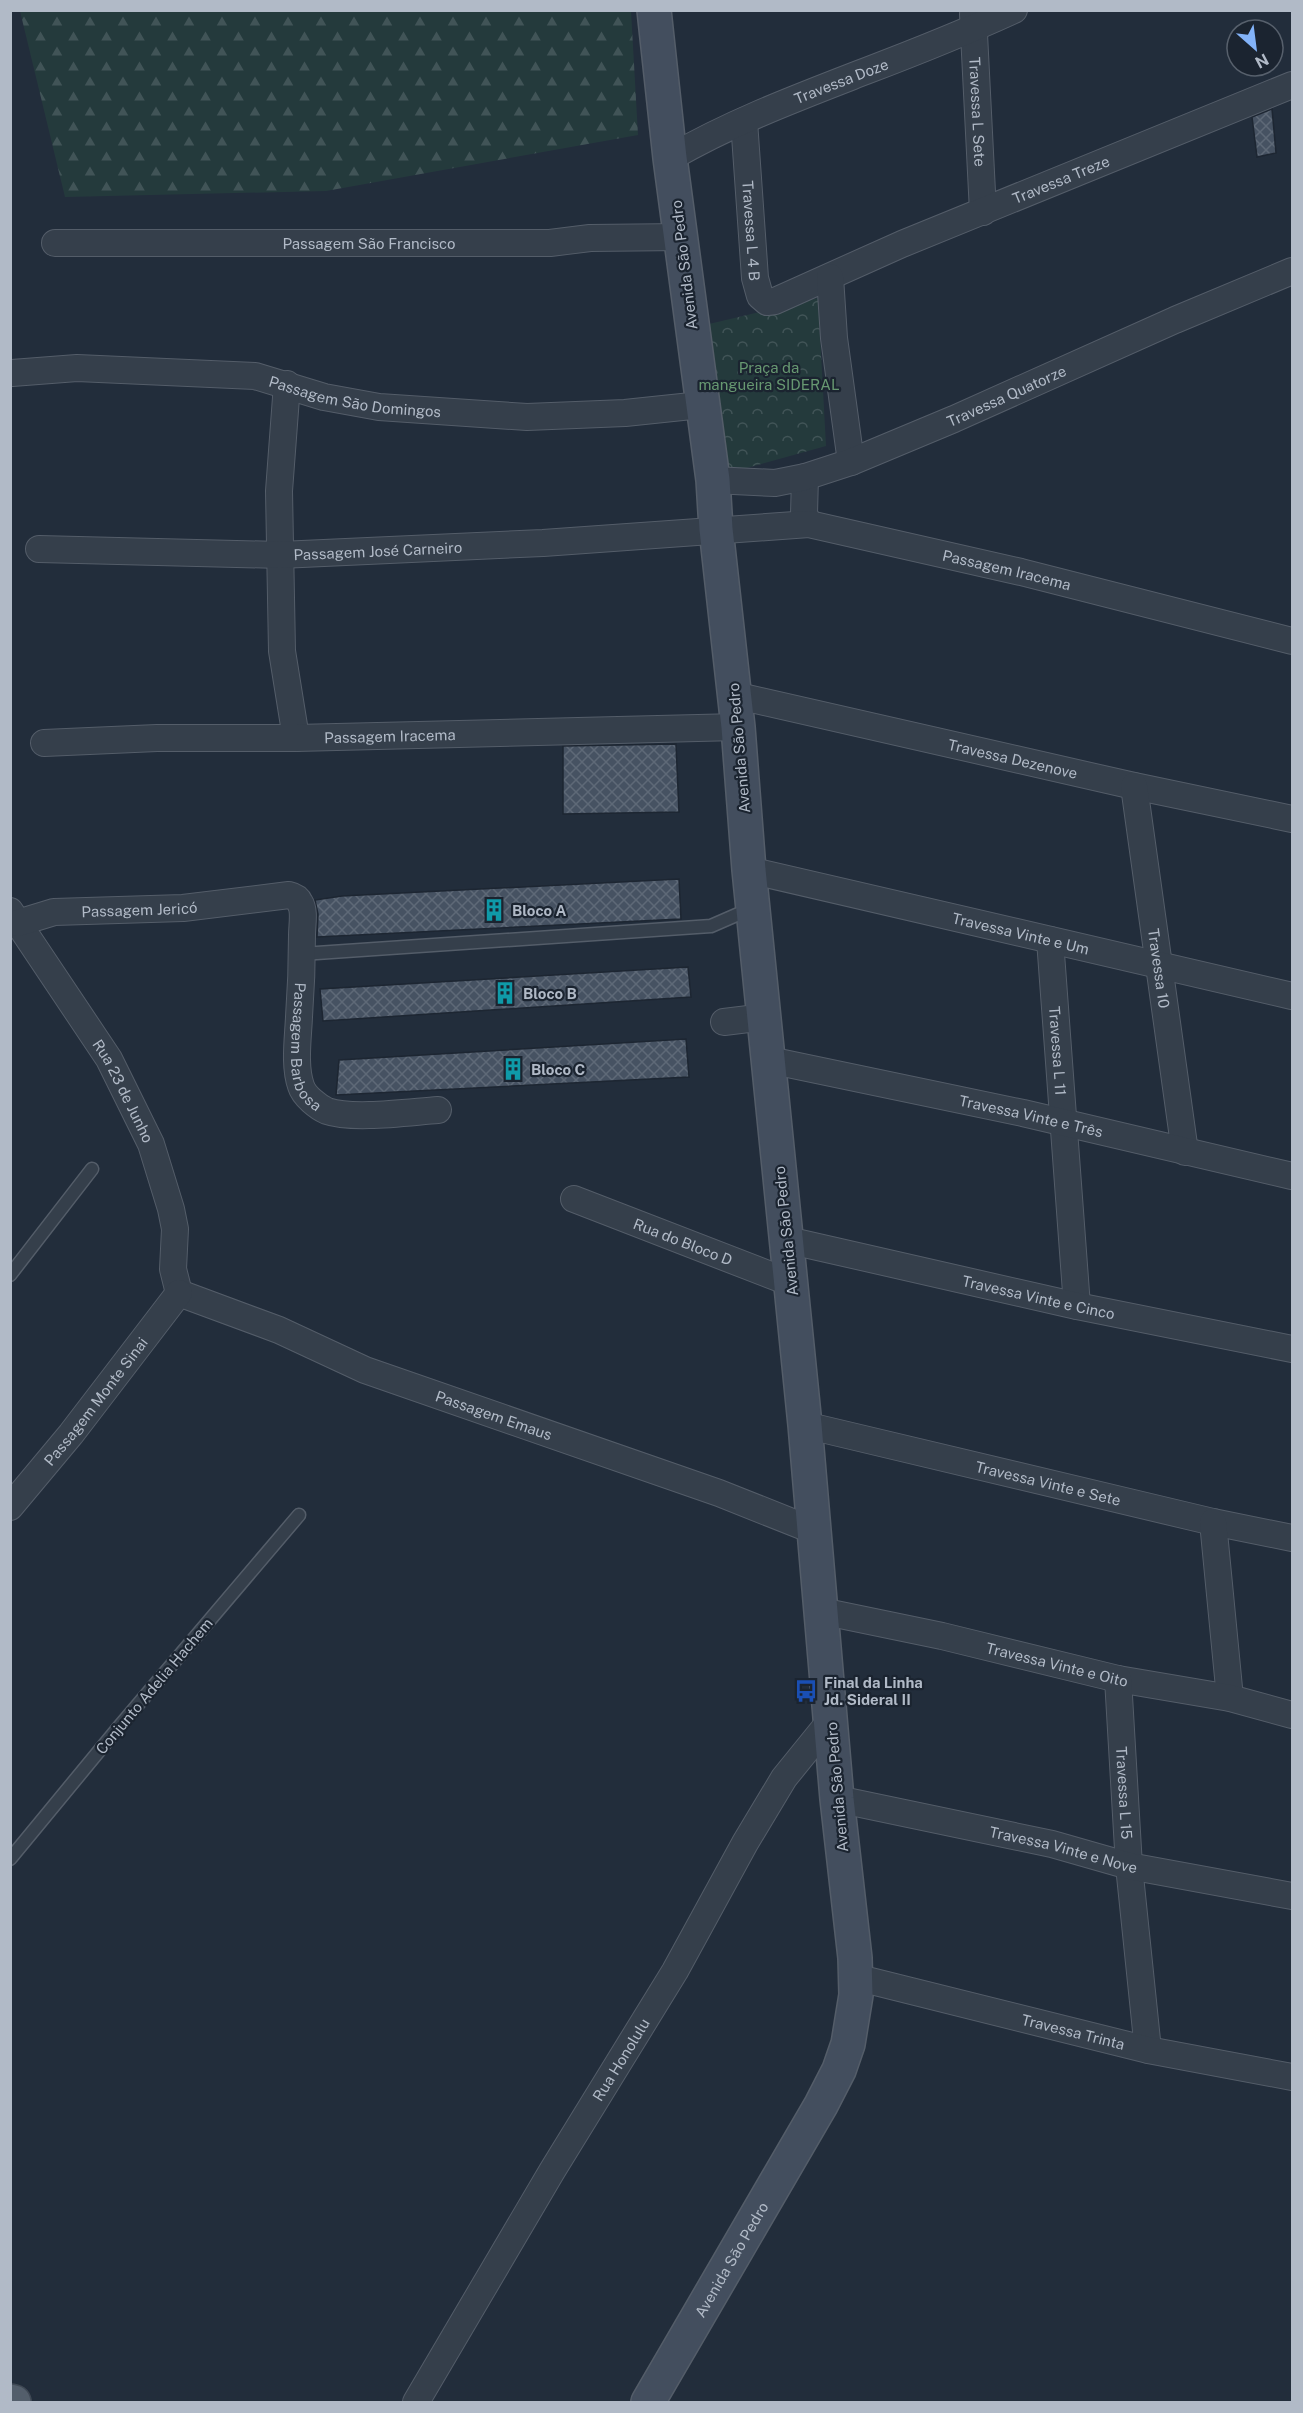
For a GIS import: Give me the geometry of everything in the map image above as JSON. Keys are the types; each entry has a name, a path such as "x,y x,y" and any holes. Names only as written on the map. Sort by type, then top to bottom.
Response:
{"main road":[{"name":"Avenida São Pedro","path":"648,2403 821,2105 839,2070 853,2021 855,1977 812,1530 805,1425 749,870 738,727 716,530 713,480 701,405 654,10"}],"street":[{"name":"Travessa Doze","path":"670,158 706,138 973,19 1014,10"},
{"name":"Travessa L Sete","path":"973,19 983,212"},
{"name":"Travessa Treze","path":"830,276 902,244 1293,85"},
{"name":"Travessa L 4 B","path":"744,121 755,278 760,296 767,302 775,301 830,276"},
{"name":"Passagem São Francisco","path":"55,243 550,243 590,238 682,237"},
{"name":"Travessa Quatorze","path":"713,480 775,483 805,477 851,462 954,419 1164,324 1293,271"},
{"path":"830,276 834,338 851,462"},
{"name":"Passagem São Domingos","path":"12,373 76,368 255,376 350,403 527,417 574,416 701,405"},
{"path":"287,384 279,491 282,651 296,738"},
{"path":"805,477 804,514 808,525"},
{"name":"Passagem Iracema","path":"716,530 808,525 1021,572 1293,640"},
{"name":"Passagem José Carneiro","path":"39,549 280,555 543,543 716,530"},
{"name":"Travessa Dezenove","path":"734,694 1134,786 1293,819"},
{"name":"Passagem Iracema","path":"44,743 158,738 296,738 738,727"},
{"name":"Travessa 10","path":"1134,786 1185,1152"},
{"name":"Travessa Vinte e Um","path":"749,870 1293,996"},
{"name":"Passagem Barbosa","path":"262,900 289,895 301,903 302,954 297,1045 298,1072 305,1094 320,1107 334,1113 369,1114 438,1110"},
{"name":"Passagem Jericó","path":"14,917 54,912 183,908 262,900"},
{"name":"Rua 23 de Junho","path":"14,917 109,1059 151,1143 175,1228 173,1269 179,1293"},
{"name":"Travessa L 11","path":"1050,940 1077,1306"},
{"path":"724,1022 765,1017"},
{"name":"Travessa Vinte e Três","path":"768,1060 1023,1113 1293,1176"},
{"name":"Rua do Bloco D","path":"574,1199 791,1283"},
{"name":"Travessa Vinte e Cinco","path":"787,1240 1077,1306 1293,1349"},
{"name":"Passagem Monte Sinai","path":"10,1507 71,1434 179,1293"},
{"name":"Passagem Emaus","path":"179,1293 279,1330 365,1370 697,1485 812,1530"},
{"name":"Travessa Vinte e Sete","path":"805,1425 1213,1522 1293,1538"},
{"path":"1213,1522 1230,1698"},
{"name":"Travessa Vinte e Oito","path":"820,1611 942,1636 1118,1679 1230,1698 1293,1715"},
{"name":"Travessa L 15","path":"1118,1679 1129,1866 1148,2050"},
{"name":"Rua Honolulu","path":"416,2403 552,2171 675,1971 745,1843 784,1778 831,1720"},
{"name":"Travessa Vinte e Nove","path":"837,1799 1052,1844 1129,1866 1293,1896"},
{"name":"Travessa Trinta","path":"855,1977 1148,2050 1293,2077"}],"lane":[{"path":"302,954 711,926 753,907"},
{"path":"10,1275 92,1169"},
{"name":"Conjunto Adelia Hachem","path":"10,1859 125,1719 299,1515"}],"green space":[{"path":"20,11 631,11 638,135 326,191 65,197"},
{"name":"Praça da mangueira SIDERAL","path":"818,298 826,446 725,474 709,324"}],"building":[{"path":"1272,109 1276,153 1257,157 1252,117"},
{"path":"676,744 679,812 563,814 563,746"},
{"name":"Bloco A","path":"679,879 681,919 317,937 318,914 315,900 342,896"},
{"name":"Bloco B","path":"688,967 691,997 323,1021 320,989"},
{"name":"Bloco C","path":"686,1039 689,1077 336,1095 339,1060"}],"place":[{"name":"Bloco A","path":"494,910"},
{"name":"Bloco B","path":"505,993"},
{"name":"Bloco C","path":"513,1069"},
{"name":"Final da Linha Jd. Sideral II","path":"806,1691"}]}
